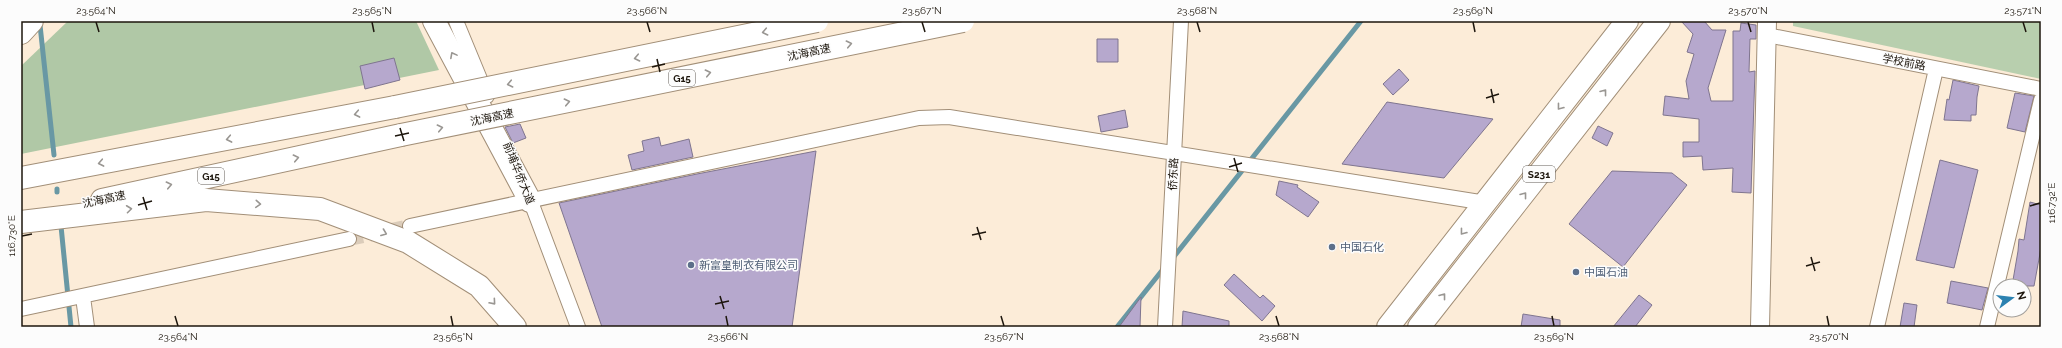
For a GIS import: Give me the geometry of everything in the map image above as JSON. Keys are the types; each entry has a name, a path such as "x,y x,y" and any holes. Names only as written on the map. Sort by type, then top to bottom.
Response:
{"main road":[{"path":"21,33 32,21"},
{"path":"434,21 530,201"},
{"path":"21,178 395,107 817,21"},
{"name":"沈海高速","path":"21,217 402,135 963,21"},
{"name":"S231","path":"1388,327 1627,21"},
{"name":"S231","path":"1419,327 1659,21"},
{"path":"21,222 206,200 320,209 414,246 479,286 515,327"}],"street":[{"name":"前埔华侨大道","path":"456,21 530,201 578,327"},
{"name":"侨东路","path":"1165,327 1181,21"},
{"path":"1760,327 1767,28"},
{"name":"学校前路","path":"1767,28 1936,69 2041,89"},
{"path":"1877,327 1936,69"},
{"path":"1987,327 2041,100"},
{"path":"410,226 919,118 949,117 1486,203"},
{"path":"21,309 349,240"},
{"path":"73,299 87,327"}],"green space":[{"path":"68,21 416,21 439,70 21,154 21,66"},
{"path":"1793,21 2041,21 2041,79 1793,26"}],"building":[{"path":"1681,21 1704,21 1712,30 1726,30 1708,88 1711,101 1733,101 1733,31 1740,31 1741,23 1756,25 1756,39 1750,39 1749,72 1755,71 1751,193 1732,192 1733,168 1703,170 1702,156 1683,157 1683,142 1699,142 1699,119 1663,115 1665,96 1689,99 1686,81 1694,54 1687,52 1693,34"},
{"path":"1097,39 1118,39 1118,62 1097,62"},
{"path":"394,58 400,80 365,89 360,66"},
{"path":"1399,69 1409,80 1393,95 1383,84"},
{"path":"1953,80 1979,86 1976,115 1971,115 1971,121 1944,120 1947,99 1949,100"},
{"path":"2015,93 2034,96 2025,132 2007,128"},
{"path":"1387,102 1493,119 1444,178 1342,164"},
{"path":"1125,110 1128,127 1101,132 1098,116"},
{"path":"520,124 526,138 513,143 505,127"},
{"path":"1598,126 1613,133 1607,146 1592,138"},
{"path":"659,137 661,146 689,139 693,157 632,170 628,155 644,151 642,141"},
{"name":"新富皇制衣有限公司","path":"816,151 792,327 602,327 559,203"},
{"path":"1940,160 1978,170 1954,268 1916,260"},
{"path":"1612,171 1672,173 1687,185 1623,267 1569,224"},
{"path":"1279,181 1298,185 1297,187 1319,202 1308,217 1276,195"},
{"path":"2030,202 2041,205 2041,248 2034,286 2032,286 2032,278 2013,278 2019,239 2024,240"},
{"path":"1234,274 1260,298 1263,295 1275,306 1262,321 1224,285"},
{"path":"1951,281 1988,288 1982,310 1947,303"},
{"path":"1639,295 1652,305 1635,327 1613,327"},
{"path":"1141,297 1140,327 1119,327"},
{"path":"1904,303 1917,305 1914,327 1900,327"},
{"path":"1183,311 1229,321 1229,327 1182,327"},
{"path":"1523,314 1560,320 1560,327 1521,327"}],"waterway":[{"path":"1172,259 1361,21"},
{"path":"40,25 54,155"},
{"path":"61,226 71,327"},
{"path":"1117,327 1164,268"}],"tunnel":[{"path":"349,239 410,226"}],"place":[{"name":"中国石化","path":"1332,247"},
{"name":"新富皇制衣有限公司","path":"691,265"},
{"name":"中国石油","path":"1576,272"}]}
